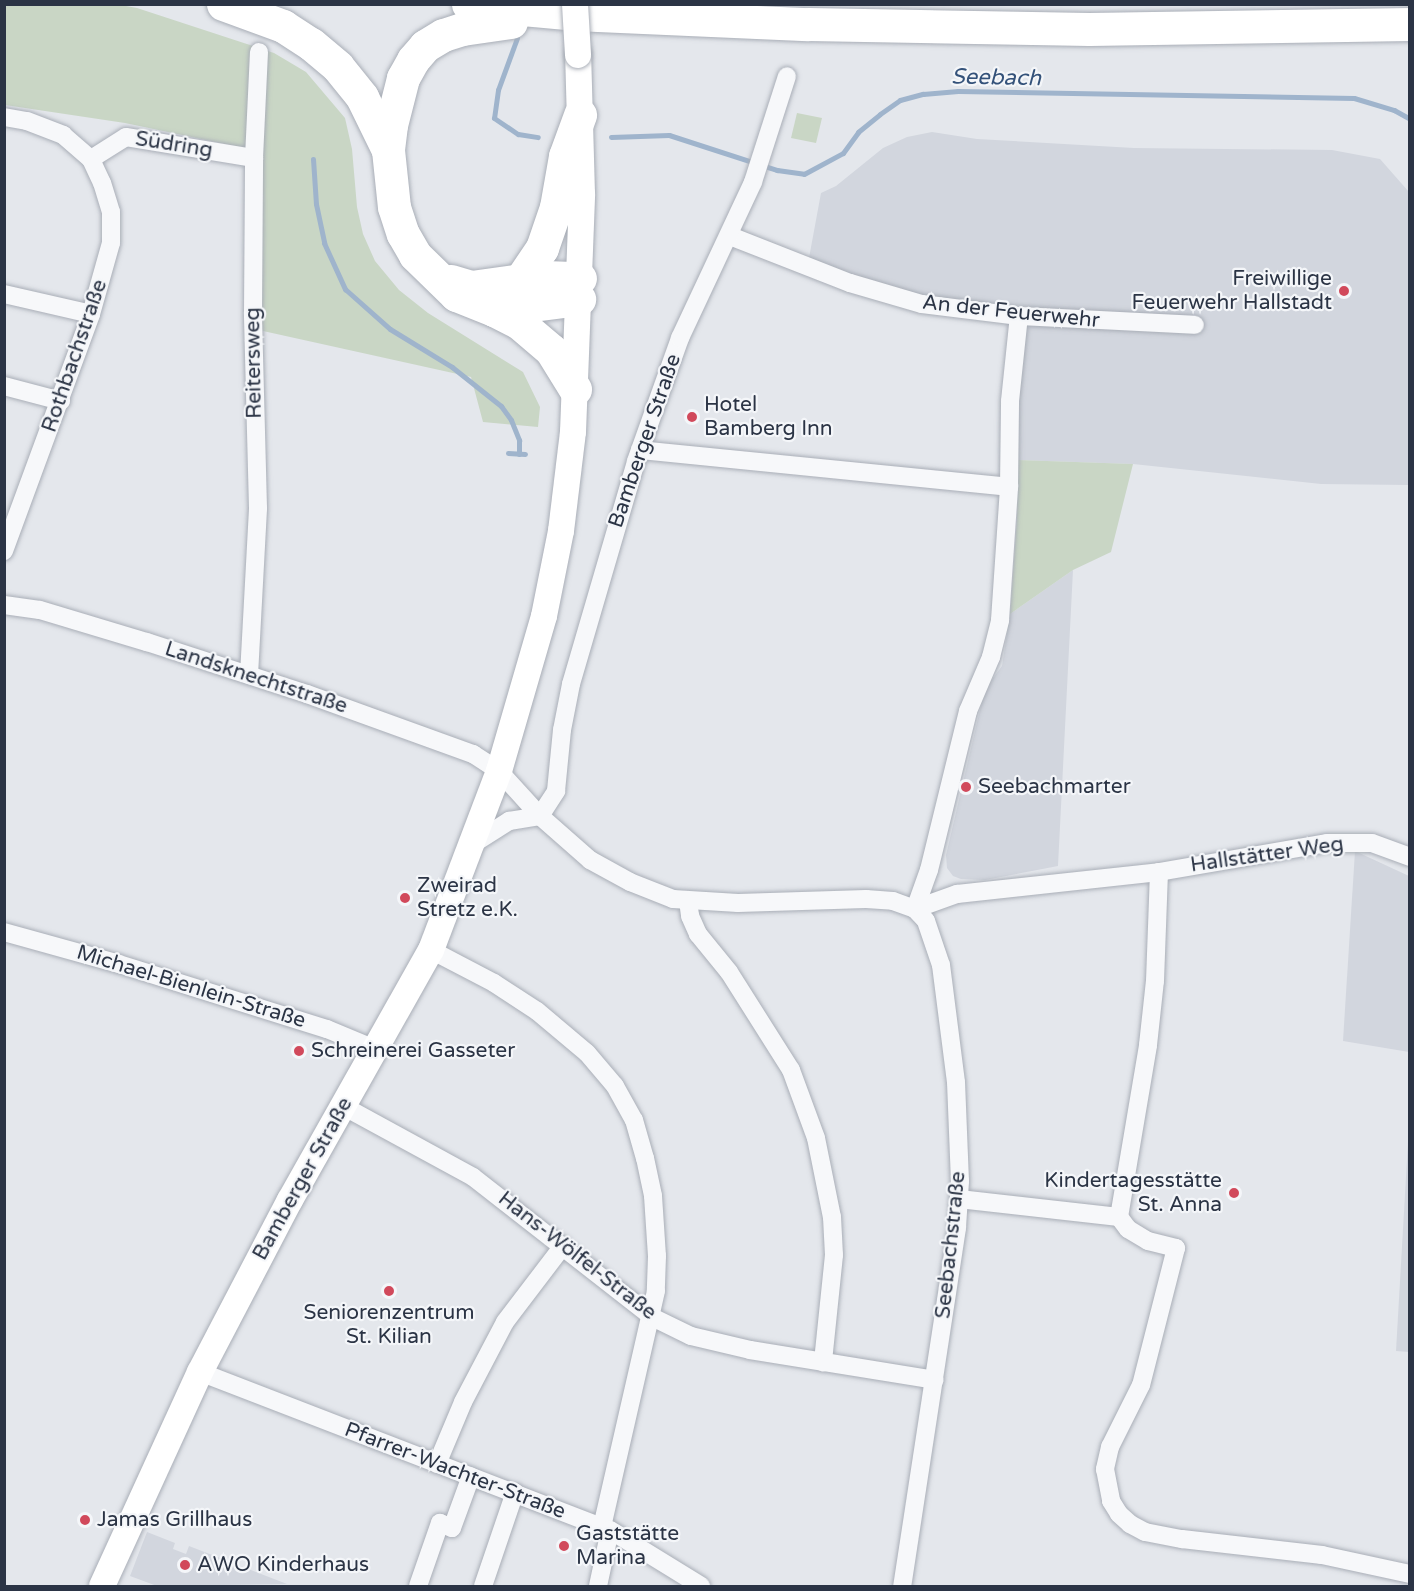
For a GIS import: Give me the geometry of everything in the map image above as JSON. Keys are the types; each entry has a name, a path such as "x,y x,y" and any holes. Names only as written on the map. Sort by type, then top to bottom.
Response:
{"highway":[{"path":"468,4 808,24 1089,29 1410,24"},
{"path":"231,7 283,26 311,44 338,67 362,98 387,150"},
{"path":"574,389 551,350 518,322 456,295 415,255 394,207 387,150 403,78 425,46 443,35 462,29 575,9"},
{"path":"519,282 542,248 556,207 565,156 580,115"},
{"path":"428,268 451,281 471,287 544,277 579,288"},
{"path":"494,310 579,288"}],"main road":[{"name":"Bamberger Straße","path":"102,1587 200,1372 343,1106 431,950 499,771 544,616 561,531 572,443 579,288 580,115 575,9"}],"street":[{"name":"Reitersweg","path":"249,675 258,508 253,339 254,158 259,52"},
{"name":"Bamberger Straße","path":"540,816 556,791 562,730 581,644 640,450 680,339 730,236 759,165 787,76"},
{"path":"4,117 27,121 63,135 91,159"},
{"name":"Südring","path":"91,159 126,137 254,158"},
{"name":"Rothbachstraße","path":"4,551 61,401 91,314 111,243 111,212 102,183 91,159"},
{"name":"An der Feuerwehr","path":"730,236 850,283 922,304 1019,316 1195,325"},
{"path":"4,294 91,314"},
{"path":"915,909 929,870 968,711 991,657 997,634 1009,487 1010,401 1019,316"},
{"path":"4,386 61,401"},
{"path":"640,450 1009,487"},
{"name":"Landsknechtstraße","path":"4,605 40,610 249,675 443,742 473,754 499,771"},
{"path":"499,771 540,816 590,860 652,892 688,901 738,903 866,899 893,901 915,909 957,894 1159,872 1155,981 1148,1045 1119,1217 1128,1229 1148,1241 1176,1248 1141,1385 1110,1447 1105,1469 1107,1488 1119,1514 1145,1532 1322,1555 1410,1574"},
{"path":"473,844 509,821 540,816"},
{"name":"Hallstätter Weg","path":"1159,872 1348,842 1372,843 1410,857"},
{"path":"688,901 690,916 698,934 729,972 791,1070 816,1138 831,1216 834,1255 823,1362"},
{"name":"Seebachstraße","path":"902,1587 935,1380 959,1199 956,1092 947,1004 934,940 926,921 915,909"},
{"name":"Michael-Bienlein-Straße","path":"4,932 119,964 315,1025 375,1048"},
{"path":"431,950 494,983 537,1011 587,1053 615,1086 634,1120 653,1196 657,1256 652,1317 606,1529 598,1587"},
{"name":"Hans-Wölfel-Straße","path":"343,1106 473,1177 652,1317 691,1336 750,1350 935,1380"},
{"path":"959,1199 1119,1217"},
{"path":"437,1464 463,1402 505,1322 563,1246"},
{"name":"Pfarrer-Wachter-Straße","path":"200,1372 606,1529 701,1587"},
{"path":"417,1587 440,1523 452,1528 471,1476"},
{"path":"483,1587 515,1492"}],"shaded area":[{"path":"932,132 977,139 1134,148 1332,150 1380,159 1409,192 1409,485 1321,484 1133,464 1018,460 1018,390 1029,306 964,302 916,294 867,280 809,258 821,193 836,186 883,148 907,137"},
{"path":"1073,570 1058,866 985,880 961,879 953,876 947,868 946,855 983,697 1002,666 1010,614"},
{"path":"1355,851 1409,876 1409,1052 1343,1041"},
{"path":"1409,1125 1410,1352 1396,1351"},
{"name":"AWO Kinderhaus","path":"147,1532 175,1543 173,1549 186,1554 189,1546 287,1584 157,1586 130,1576"}],"green space":[{"path":"115,4 137,8 274,53 306,72 345,118 352,149 357,207 363,234 375,261 399,290 428,313 523,372 540,407 538,427 483,422 471,377 254,329 258,151 125,123 5,105 4,5"},
{"path":"797,113 822,118 816,143 791,138"},
{"path":"1018,460 1133,464 1111,552 1073,570 1010,614 1017,517"}],"waterway":[{"name":"Seebach","path":"517,38 498,90 494,118 518,134 538,137"},
{"name":"Seebach","path":"611,137 669,135 777,170 804,174 843,153 858,132 900,100 923,94 958,91 1354,98 1394,110 1410,119"},
{"path":"313,159 316,204 324,243 345,289 390,329 452,367 501,406 511,420 519,440 519,454"},
{"path":"508,453 525,454"}],"place":[{"name":"Freiwillige Feuerwehr Hallstadt","path":"1344,291"},
{"name":"Hotel Bamberg Inn","path":"692,417"},
{"name":"Seebachmarter","path":"966,787"},
{"name":"Zweirad Stretz e.K.","path":"405,898"},
{"name":"Schreinerei Gasseter","path":"299,1051"},
{"name":"Kindertagesstätte St. Anna","path":"1234,1193"},
{"name":"Seniorenzentrum St. Kilian","path":"389,1291"},
{"name":"Jamas Grillhaus","path":"85,1520"},
{"name":"Gaststätte Marina","path":"564,1546"},
{"name":"AWO Kinderhaus","path":"185,1565"}]}
